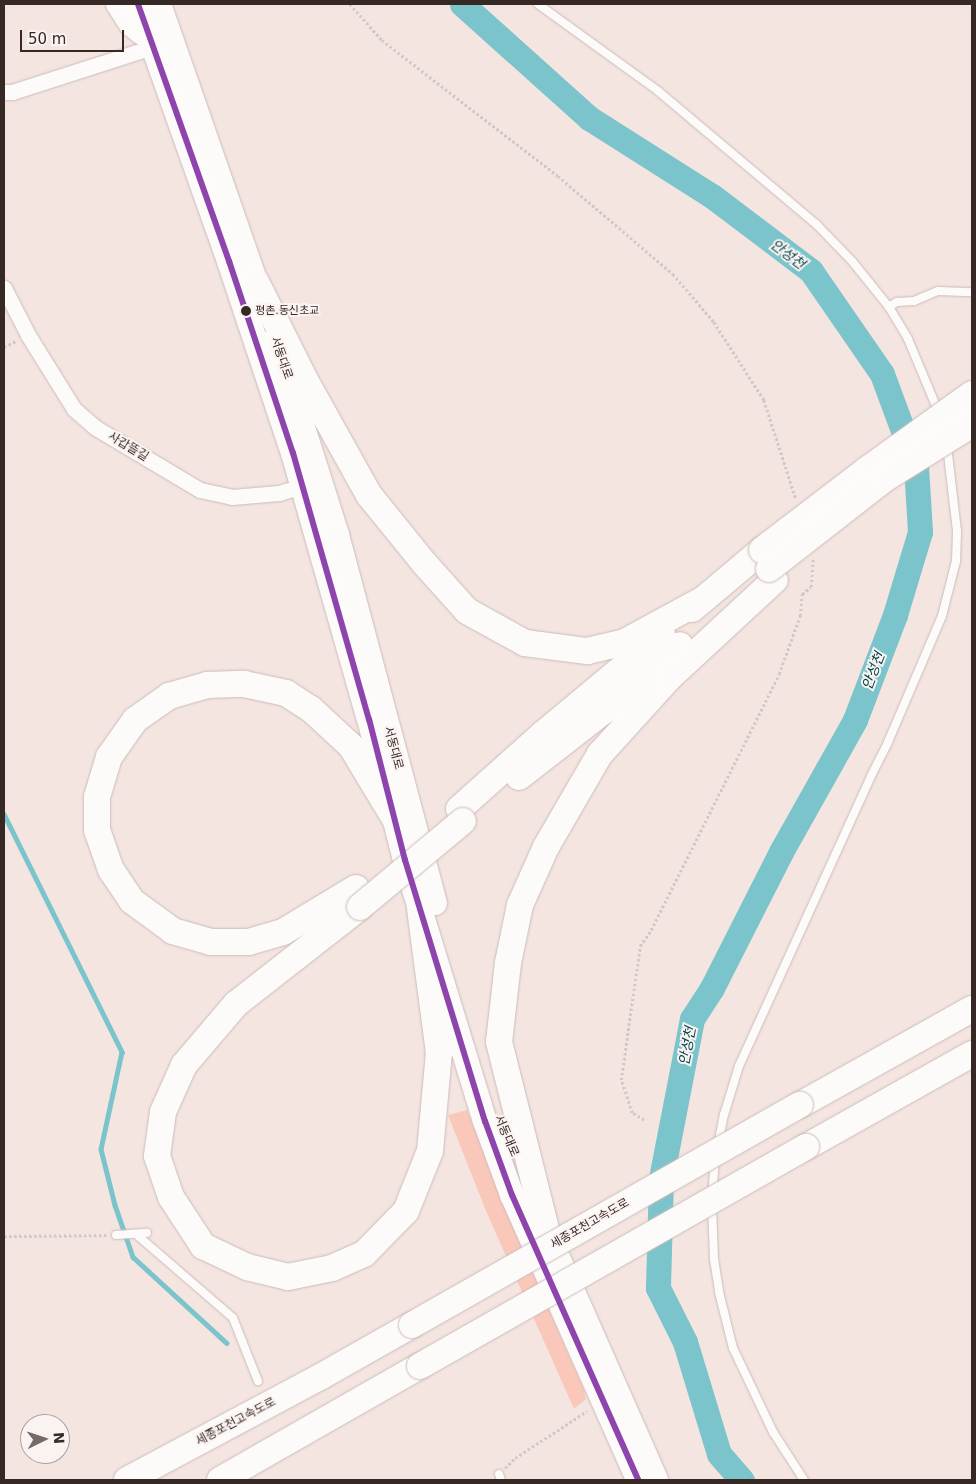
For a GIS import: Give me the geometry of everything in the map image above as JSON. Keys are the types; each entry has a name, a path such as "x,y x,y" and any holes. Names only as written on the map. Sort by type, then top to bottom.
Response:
{"highway":[{"path":"256,282 305,380 370,495 424,563 467,611 524,643 587,651 625,642 769,566 886,478 972,424"},
{"path":"420,909 439,1053 430,1151 406,1211 364,1254 332,1268 288,1277 247,1267 203,1246 171,1197 157,1156 163,1112 184,1065 236,1004 358,898 461,815 605,710 769,566 868,469 972,394"},
{"path":"547,1234 499,1042 508,962 520,905 546,847 600,754 769,566"},
{"path":"461,815 543,734 704,599"},
{"path":"358,898 283,932 249,942 211,942 173,931 132,901 111,870 98,830 97,797 109,757 135,720 170,696 207,684 244,684 286,692 311,710 351,746 395,819"},
{"name":"세종포천고속도로","path":"127,1480 320,1377 972,1009"},
{"path":"220,1480 972,1054"}],"main road":[{"path":"118,4 131,24 151,43"},
{"name":"서동대로","path":"138,4 267,368 312,483 337,535 451,964 487,1087 547,1234 656,1480"},
{"name":"서동대로","path":"159,4 256,282 312,483 395,819 477,1097 512,1194 638,1480"}],"street":[{"path":"4,92 12,92 151,43"},
{"name":"사갑뜰길","path":"4,288 28,335 74,409 96,428 200,490 232,497 279,493 312,483"}],"lane":[{"path":"538,4 658,91 808,218 852,261 889,307 908,339 924,374 943,427 952,476 957,531 956,560 942,616 888,742 739,1066 724,1115 715,1157 712,1228 714,1259 724,1321 751,1390 773,1432 804,1480"},
{"path":"889,307 897,302 914,301 938,291 972,292"},
{"path":"116,1235 147,1233"},
{"path":"134,1234 233,1318 258,1381"}],"path":[{"path":"350,4 382,40 558,176 673,274 714,322 764,400 797,502"},
{"path":"644,1120 632,1113 621,1080 640,946 651,930 779,674 800,616 802,594 811,587 813,557"},
{"path":"4,1236 116,1235"},
{"path":"500,1477 515,1458 603,1401"}],"shaded area":[{"path":"467,1110 523,1251 584,1390 586,1399 574,1409 486,1211 448,1115"}],"waterway":[{"name":"안성천","path":"462,4 589,118 712,196 811,271 882,374 916,466 920,532 895,615 855,720 781,852 712,988 692,1019 661,1179 658,1288 685,1342 719,1454 742,1480"},
{"path":"4,814 122,1052 101,1149 115,1205 133,1257 227,1343"}],"transit line":[{"path":"138,4 229,261 293,453 369,719 405,860 485,1121 512,1195 638,1480"}],"place":[{"name":"평촌.동신초교","path":"246,311"}]}
